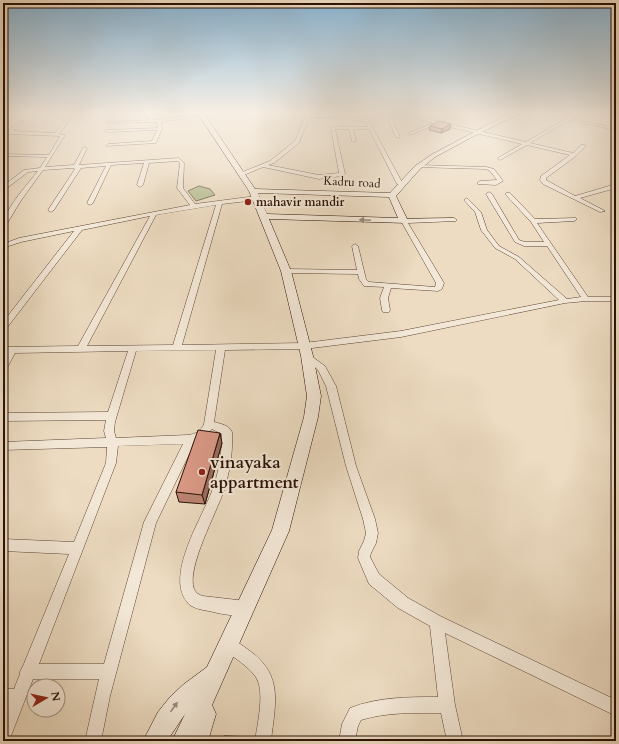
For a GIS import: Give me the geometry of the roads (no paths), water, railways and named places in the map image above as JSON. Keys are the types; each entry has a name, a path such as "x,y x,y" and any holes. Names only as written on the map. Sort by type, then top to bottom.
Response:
{"main road":[{"path":"184,741 280,531 311,417 314,392 306,351 286,271 254,194 223,147"},
{"name":"Kadru road","path":"254,194 392,195 397,192 400,184 418,166 453,147"},
{"path":"263,216 404,221 392,195"},
{"path":"155,741 162,725 176,704 210,676 215,675"},
{"path":"196,741 216,681 215,675"}],"street":[{"path":"3,226 17,202 42,169 55,147"},
{"path":"242,174 272,162 289,147"},
{"path":"264,166 319,177 340,175 342,174 337,147"},
{"path":"379,147 400,184"},
{"path":"500,159 521,147"},
{"path":"538,147 574,155"},
{"path":"582,147 574,155 543,177 543,180 545,183 602,211"},
{"path":"51,210 77,168 85,148"},
{"path":"3,155 49,156"},
{"path":"3,189 26,170 77,168 174,159 181,161 180,188 194,206"},
{"path":"140,186 147,161"},
{"path":"90,203 109,165"},
{"path":"418,166 486,168 492,170 500,181 496,183 480,182"},
{"path":"574,198 616,186"},
{"path":"3,246 19,240 220,202 254,194"},
{"path":"488,194 517,241 524,244 548,244"},
{"path":"508,194 533,221 586,299"},
{"path":"467,200 478,212 484,230 497,247 517,258 565,301"},
{"path":"177,347 220,202"},
{"path":"81,348 154,214"},
{"path":"533,221 574,219"},
{"path":"356,246 363,279 367,284 434,290 440,286 440,283 404,221 454,220"},
{"path":"3,327 79,229"},
{"path":"286,271 361,272"},
{"path":"386,310 384,298 388,286"},
{"path":"3,350 221,347 306,351 401,334 565,301 616,299"},
{"path":"3,446 192,439 206,432 209,424 221,347"},
{"path":"3,736 27,672 111,463 113,443 109,431 111,416 133,348"},
{"path":"3,368 13,349"},
{"path":"306,351 322,368 332,386 351,466 369,519 372,533 364,558 374,579 403,603 437,622 616,708"},
{"path":"3,417 111,416"},
{"path":"209,424 222,428 227,432 227,451 218,490 189,564 186,581 188,593 193,599 206,603 224,607 246,608"},
{"path":"93,741 102,696 110,672 150,522 192,439"},
{"path":"3,545 78,548"},
{"path":"437,622 447,705 455,741"},
{"path":"229,645 256,667 264,676 267,702 262,741"},
{"path":"27,672 110,672"},
{"path":"3,697 19,696"},
{"path":"347,741 350,724 356,714 367,710 402,705 447,705"}],"place":[{"name":"mahavir mandir","path":"248,202"},
{"name":"vinayaka appartment","path":"202,472"}]}
